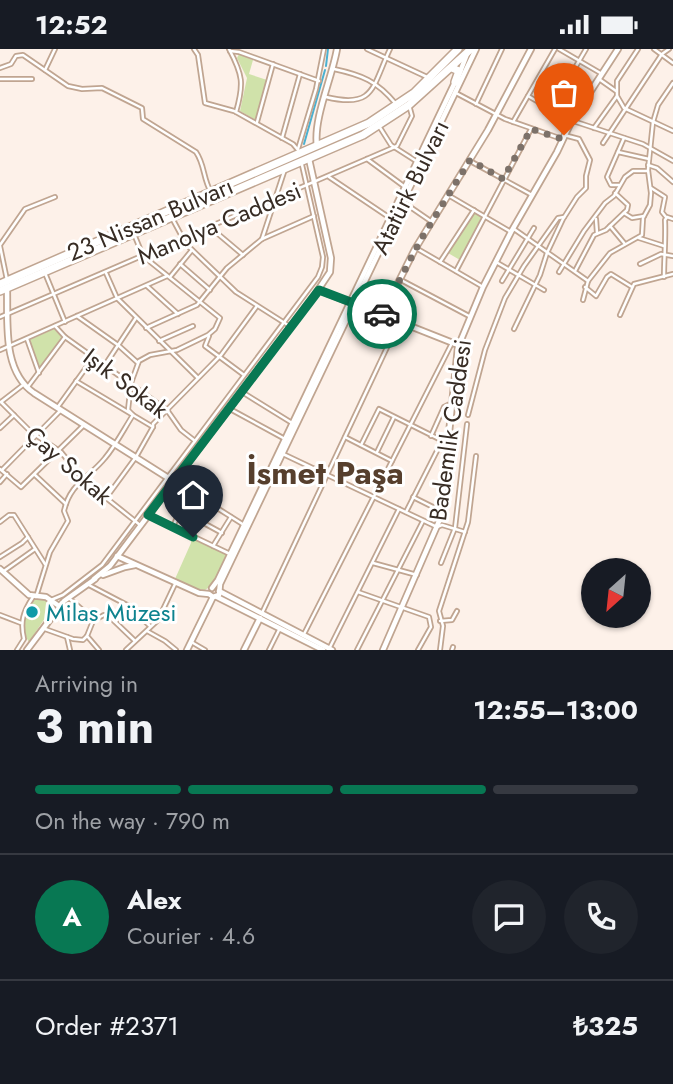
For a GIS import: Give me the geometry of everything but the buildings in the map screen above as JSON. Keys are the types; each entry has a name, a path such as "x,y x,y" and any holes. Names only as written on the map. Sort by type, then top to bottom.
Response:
{"highway":[{"path":"302,156 379,126 409,105 471,50"},
{"path":"3,286 44,272 285,168 317,146 369,123 397,106 456,51"},
{"path":"452,68 459,71 456,82"},
{"name":"23 Nissan Bulvarı","path":"3,286 211,192 302,156"}],"street":[{"path":"45,70 55,49"},
{"path":"36,549 1,571 34,597 51,600 66,596 106,571 170,479 243,392 319,290 332,264 315,182 302,156 282,138 236,112 205,103 198,55 194,49"},
{"path":"27,650 66,596 101,567 148,515 195,441 304,297 322,267 323,257 302,156 324,49"},
{"path":"317,146 316,129 334,69 337,49"},
{"path":"367,49 430,78"},
{"path":"326,97 355,101 367,94 390,49"},
{"path":"446,49 456,51"},
{"path":"476,104 502,49"},
{"path":"382,315 416,248 496,115 530,49"},
{"path":"513,123 557,49 601,76 616,91"},
{"path":"551,109 586,49"},
{"name":"Bademlik Caddesi","path":"383,650 417,575 441,511 455,344 495,262 554,159 563,137 618,49"},
{"path":"638,49 618,78 617,96 625,108 673,131"},
{"path":"654,49 673,63"},
{"path":"603,143 668,49"},
{"path":"230,50 243,81 236,112"},
{"path":"230,50 318,81"},
{"name":"Atatürk Bulvarı","path":"213,596 212,588 245,526 471,50"},
{"name":"Atatürk Bulvarı","path":"286,440 455,93 471,50"},
{"path":"0,68 11,64 21,54 68,86 82,89 102,88 142,108 143,120 196,152 202,160 204,177 211,192"},
{"path":"257,124 273,64"},
{"path":"334,69 354,74 381,87 397,106"},
{"path":"282,138 300,74"},
{"path":"0,79 32,79"},
{"path":"583,300 588,281 610,253 639,238 643,233 644,216 650,205 648,165 653,122 658,105 673,83"},
{"path":"455,93 513,123 579,139 591,161 586,175 586,188 564,218 514,329"},
{"path":"528,96 572,121 650,147 673,161"},
{"path":"594,128 617,96"},
{"path":"393,147 397,146 411,120 409,105"},
{"path":"379,126 393,147 418,162"},
{"path":"456,271 531,129"},
{"path":"619,185 611,185 607,177 624,138"},
{"name":"Manolya Caddesi","path":"0,317 393,147"},
{"path":"618,152 649,159"},
{"path":"367,159 405,187"},
{"path":"470,160 531,195"},
{"path":"648,165 657,168 673,182"},
{"path":"262,239 285,168"},
{"path":"559,272 584,231 619,185 633,171 648,171"},
{"path":"328,176 390,218"},
{"path":"651,188 665,197 662,213 673,219"},
{"path":"575,271 587,245 597,233 604,231 624,213 628,205 615,193"},
{"path":"449,195 512,230 588,281"},
{"path":"55,197 25,209 0,246 9,347 18,376 25,387 245,526"},
{"path":"403,202 432,222"},
{"path":"440,262 474,210"},
{"path":"624,213 632,218 644,216"},
{"path":"146,328 200,303 221,276 262,239 314,216"},
{"path":"172,217 182,239 241,296 291,327"},
{"path":"596,217 597,233"},
{"path":"664,277 663,254 668,240 666,217"},
{"path":"468,415 485,350 505,298 556,220 564,218"},
{"path":"610,226 625,244"},
{"path":"210,227 243,255"},
{"path":"502,281 534,228"},
{"path":"133,233 143,256 220,318 215,329 208,335 172,352 149,355 138,363 131,385 128,410 133,415"},
{"path":"639,238 664,246"},
{"path":"416,248 482,287"},
{"path":"0,350 168,277 192,250"},
{"path":"639,264 663,254 673,256"},
{"path":"495,262 544,290"},
{"path":"180,264 210,290"},
{"path":"44,272 65,322"},
{"path":"105,272 117,298 197,377"},
{"path":"585,287 596,296 611,274 632,287"},
{"path":"620,315 635,283 673,274"},
{"path":"400,279 469,316"},
{"path":"146,285 178,314"},
{"path":"303,638 410,425 455,344 319,290"},
{"path":"106,498 136,457 153,424 219,357 257,306"},
{"path":"77,316 138,363"},
{"path":"104,366 136,318"},
{"path":"244,650 399,322"},
{"name":"Işık Sokak","path":"55,326 65,337 167,410 181,430 195,441"},
{"path":"159,341 193,326"},
{"path":"208,335 205,347 244,375"},
{"path":"1,402 25,387 39,373 65,337"},
{"path":"27,339 39,373"},
{"path":"84,425 21,487 1,469 36,436 59,409 93,358"},
{"path":"76,381 153,427"},
{"path":"243,392 292,423"},
{"name":"Çay Sokak","path":"1,402 36,436 58,450 82,478 138,523"},
{"path":"431,436 444,407 452,403"},
{"path":"229,409 286,440"},
{"path":"361,445 379,409 448,444"},
{"path":"0,428 13,415"},
{"path":"17,650 24,639 21,623 24,612 34,597 56,538 68,521 64,511 66,504 82,478 101,462 115,444 133,415"},
{"path":"376,453 394,417"},
{"path":"441,563 454,529 467,424"},
{"path":"345,437 393,461"},
{"path":"405,512 442,441"},
{"path":"280,453 437,527 442,525 465,532"},
{"path":"440,650 443,627 440,609 471,507 476,456"},
{"path":"0,482 7,474"},
{"path":"34,474 66,504"},
{"path":"413,497 441,511"},
{"path":"117,556 199,593 261,616 328,650 399,509"},
{"path":"173,527 180,510 222,533"},
{"path":"0,522 12,514 45,564"},
{"path":"148,515 230,554"},
{"path":"213,546 231,517"},
{"path":"357,650 423,520"},
{"name":"Atatürk Bulvarı","path":"213,596 219,590 245,526"},
{"path":"0,557 28,537"},
{"path":"372,563 417,575"},
{"path":"94,579 125,566 139,566"},
{"path":"126,650 159,618 176,582"},
{"path":"87,584 129,605 151,627"},
{"path":"212,588 280,628 303,638"},
{"path":"358,592 430,618 431,627 418,650"},
{"path":"66,596 94,619"},
{"path":"187,650 213,596"},
{"path":"51,600 59,606"},
{"path":"440,621 452,620 457,611"},
{"path":"0,615 21,623"},
{"path":"42,628 82,640 87,636 94,619 104,615 109,616 135,641"},
{"path":"269,650 280,628"},
{"path":"146,631 176,650"},
{"path":"65,636 70,650"},
{"path":"87,636 99,650"},
{"path":"191,642 205,650"}],"green space":[{"path":"239,54 253,60 249,74 267,80 256,120 240,111 247,78 237,58"},
{"path":"475,212 482,216 460,260 448,253"},
{"path":"54,329 62,337 40,368 29,340"},
{"path":"191,537 227,554 212,585 205,590 175,579 191,543"},
{"path":"37,598 48,600 53,606 29,642 23,624 25,613"}],"waterway":[{"path":"326,66 328,49"},
{"path":"304,144 325,70"}],"way so far":[{"path":"382,314 420,241 470,160 503,179 531,129 562,139 564,135"}],"place":[{"name":"Milas Müzesi","path":"32,612"}],"district":[{"name":"İsmet Paşa","path":"325,473"}],"route":[{"path":"193,537 148,515 319,290 382,314"}]}
